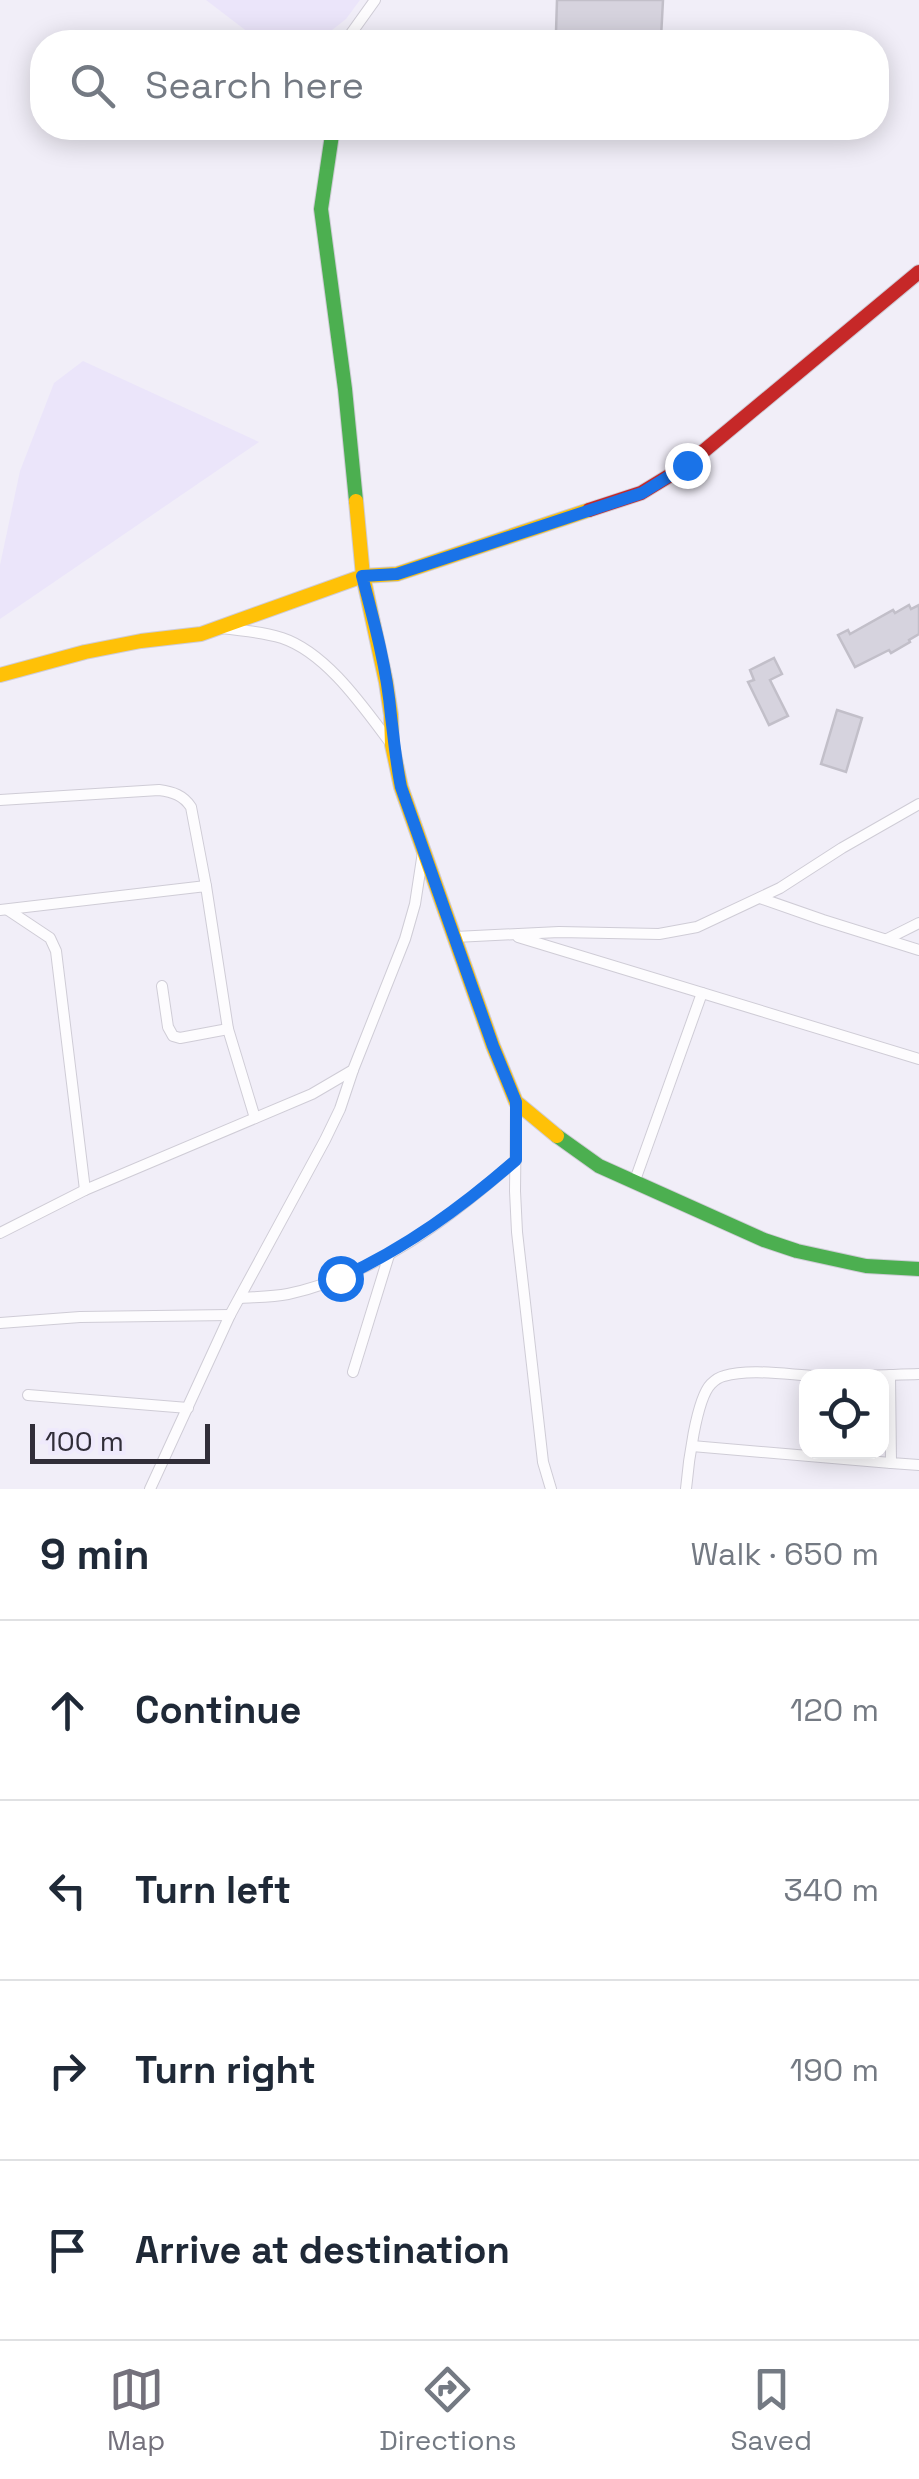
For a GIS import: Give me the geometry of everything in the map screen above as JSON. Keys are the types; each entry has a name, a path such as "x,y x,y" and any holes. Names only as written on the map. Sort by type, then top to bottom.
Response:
{"street":[{"path":"354,30 375,0"},
{"path":"331,140 321,209 345,388 362,576 388,698 401,787 516,1102 514,1192 546,1487"},
{"path":"0,675 86,652 200,634 362,576 397,574 642,493 687,465 919,272"},
{"path":"219,628 284,639 310,652 362,705 392,744"},
{"path":"0,800 159,790 187,800 197,829 228,1029 254,1118"},
{"path":"455,937 676,932 698,926 760,898 919,804"},
{"path":"150,1489 230,1315 340,1108 405,939 423,852"},
{"path":"4,910 206,886"},
{"path":"760,898 919,950"},
{"path":"4,910 50,938 56,951 86,1190"},
{"path":"886,940 919,922"},
{"path":"508,934 919,1059"},
{"path":"162,986 172,1036 228,1029"},
{"path":"634,1183 702,993"},
{"path":"0,1233 86,1190 312,1094 353,1070"},
{"path":"516,1102 598,1166 748,1234 796,1251 866,1266 919,1269"},
{"path":"241,1298 287,1294 340,1278 389,1254 474,1196 516,1160"},
{"path":"353,1372 389,1254"},
{"path":"0,1323 80,1317 230,1315"},
{"path":"686,1489 703,1398 709,1385 726,1375 919,1374"},
{"path":"890,1375 890,1463"},
{"path":"28,1394 188,1408"},
{"path":"692,1446 919,1465"}],"shaded area":[{"path":"206,0 360,0 332,30 245,30"},
{"path":"83,361 259,442 0,619 0,565 20,471 54,383"}],"building":[{"path":"557,0 663,0 661,30 556,30"},
{"path":"909,605 911,609 919,605 919,634 891,653 889,650 855,667 838,635 848,630 850,634"},
{"path":"774,658 782,674 770,680 788,716 769,725 748,682 754,680 750,670"},
{"path":"837,710 862,718 846,772 821,764"}],"traffic: fast":[{"path":"331,140 321,209 356,501"},
{"path":"557,1136 599,1166 764,1240 866,1266 919,1269"}],"traffic: slow":[{"path":"356,501 363,576 386,682 401,787 516,1102 557,1136"},
{"path":"0,675 85,652 201,634 363,576 397,574 589,510"}],"traffic: jam":[{"path":"589,510 641,493 687,465 919,272"}],"route":[{"path":"340,1278 378,1261 432,1227 516,1160 516,1102 401,787 386,682 362,576 397,574 642,493 687,465"}]}
